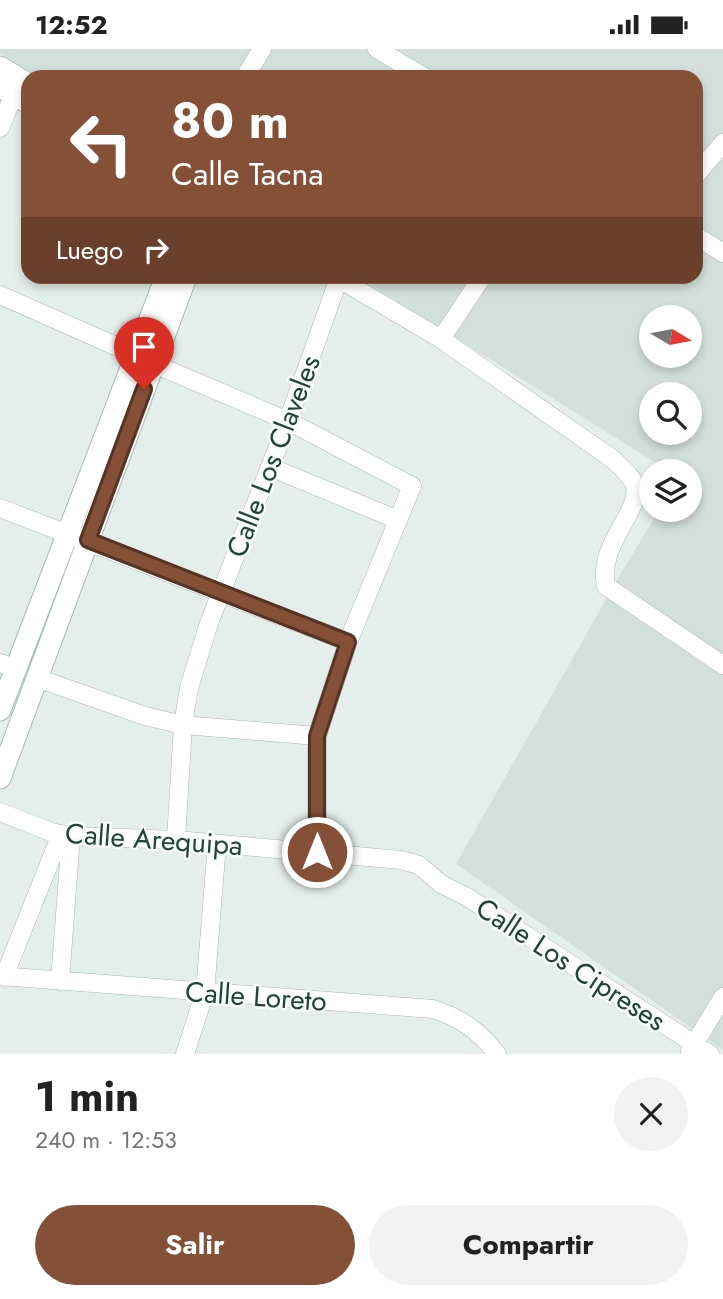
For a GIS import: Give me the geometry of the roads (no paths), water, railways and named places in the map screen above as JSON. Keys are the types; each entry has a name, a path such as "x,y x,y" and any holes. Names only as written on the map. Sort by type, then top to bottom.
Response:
{"street":[{"path":"248,70 262,49"},
{"path":"377,49 412,70"},
{"path":"0,67 17,92 0,128"},
{"path":"703,167 723,143"},
{"path":"703,240 723,253"},
{"path":"0,778 88,540 145,359 164,284"},
{"path":"0,710 8,666 145,359 182,284"},
{"name":"Calle Los Claveles","path":"176,840 183,725 189,688 209,623 288,421 335,284"},
{"path":"349,284 440,339 614,460 630,477 635,487 635,498 607,555 603,572 606,586 723,666"},
{"path":"440,339 477,284"},
{"path":"0,295 288,421 412,486 348,642 317,736 317,852"},
{"path":"270,467 398,520"},
{"path":"0,508 348,642"},
{"path":"37,678 145,716 183,725 317,736"},
{"name":"Calle Arequipa","path":"0,812 66,835 217,843 401,860 419,865 441,884 467,897"},
{"path":"2,977 66,835"},
{"path":"60,981 66,835"},
{"path":"185,1054 205,992 217,843"},
{"name":"Calle Los Cipreses","path":"467,897 698,1051"},
{"name":"Calle Loreto","path":"2,977 433,1009 470,1025 497,1054"},
{"path":"698,1051 723,997"}]}
